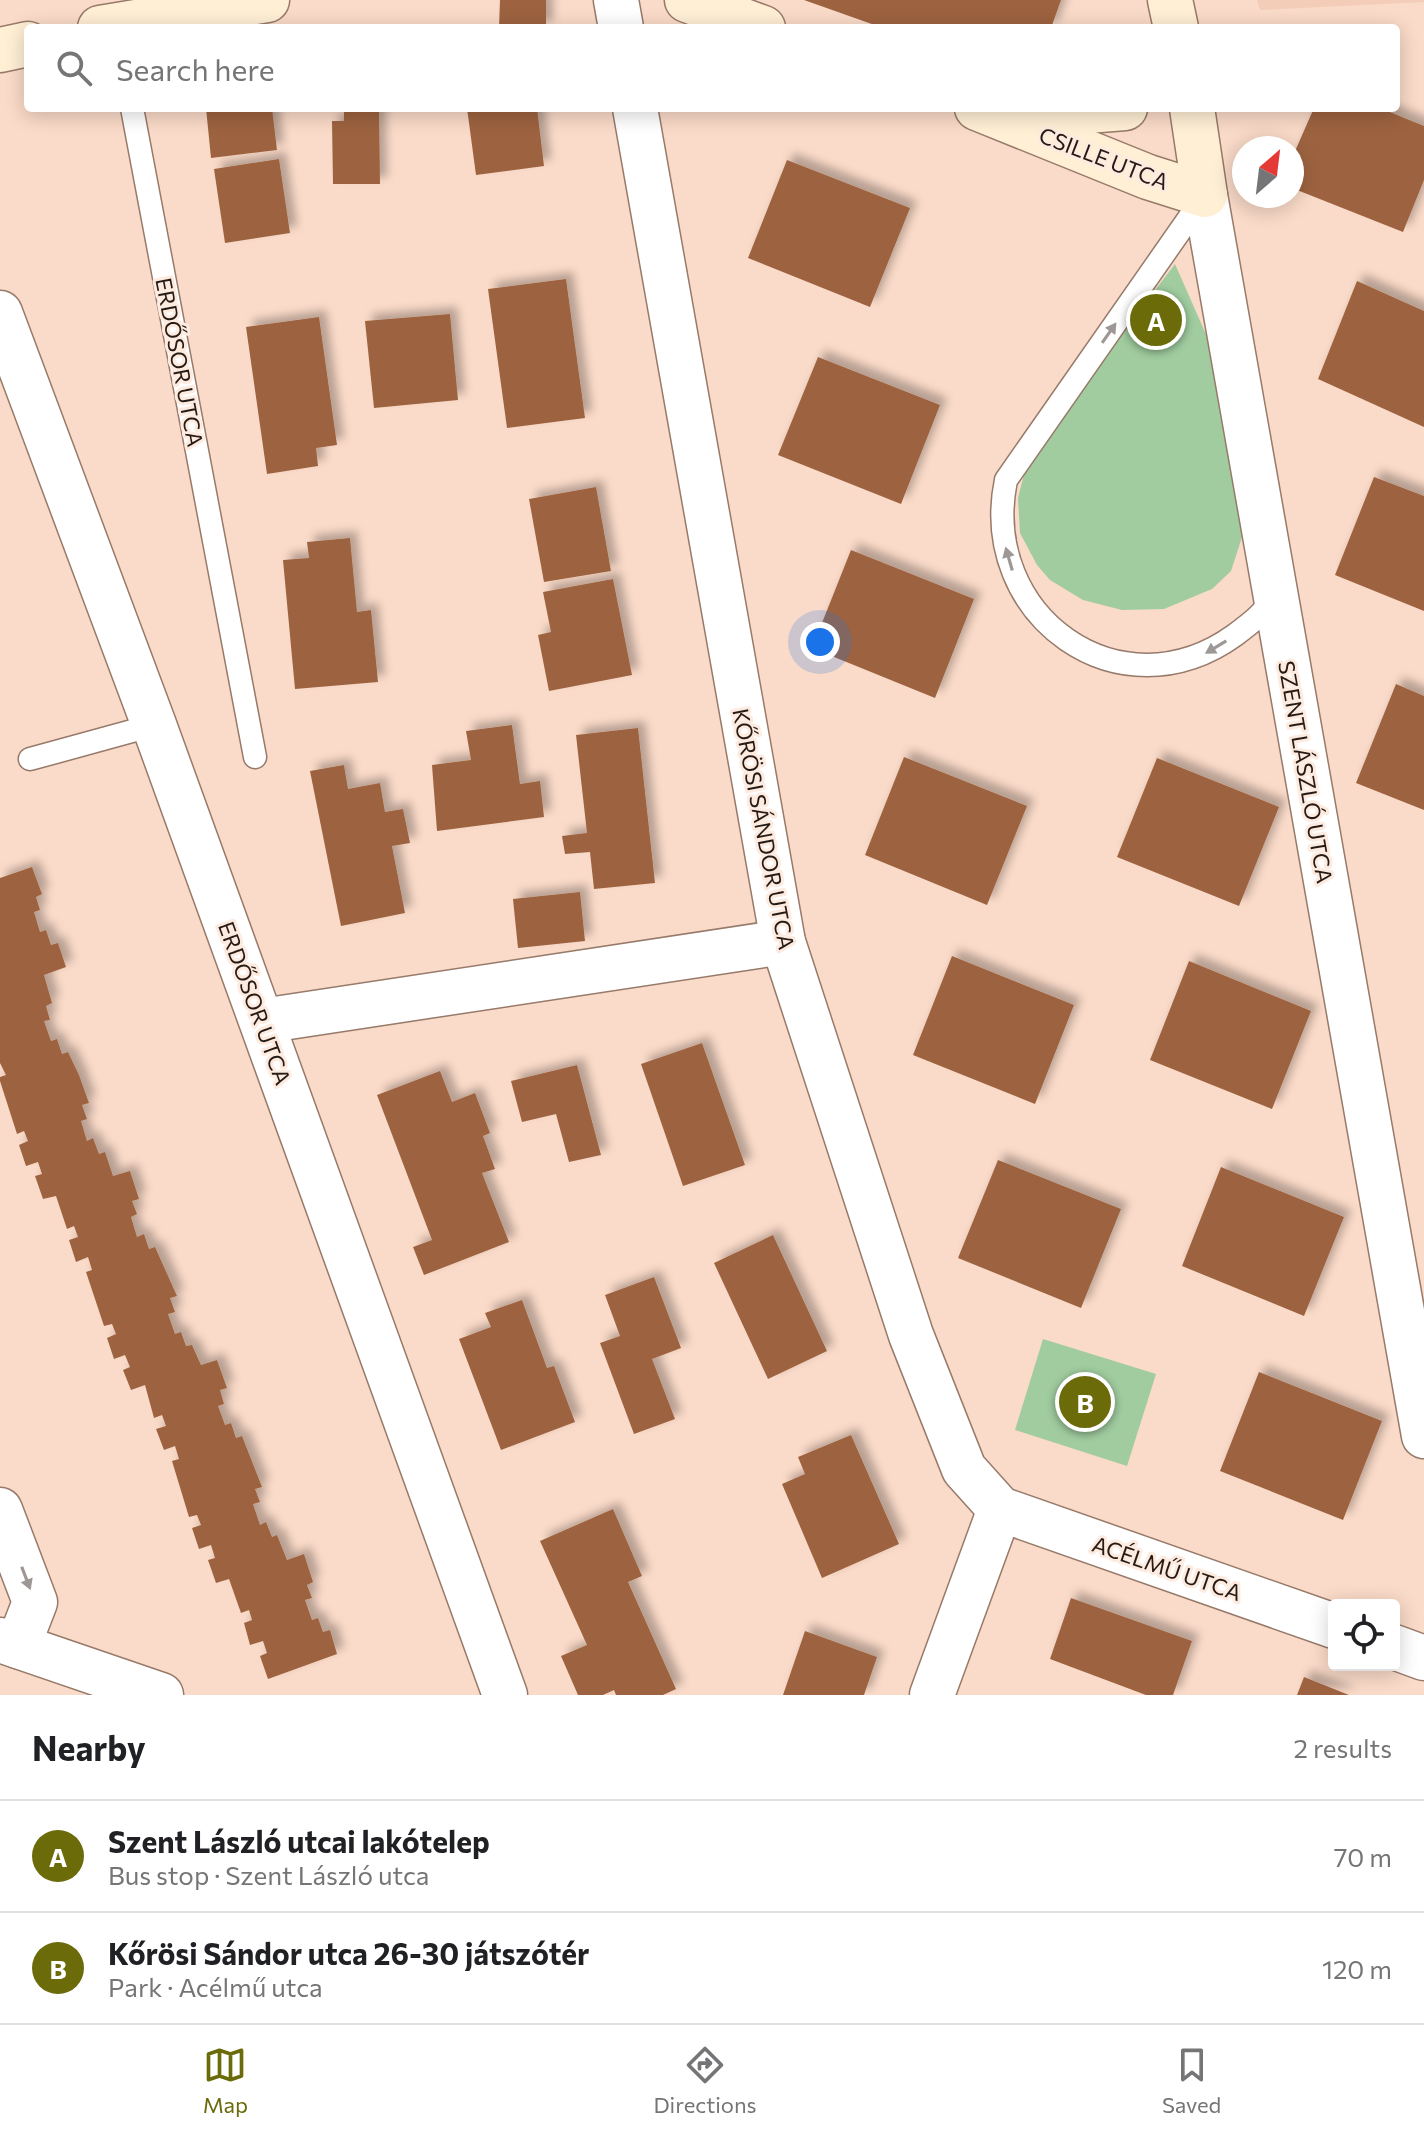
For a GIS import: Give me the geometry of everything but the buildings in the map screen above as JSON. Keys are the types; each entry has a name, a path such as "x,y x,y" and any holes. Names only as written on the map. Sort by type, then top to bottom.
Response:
{"street":[{"path":"115,20 267,0"},
{"path":"616,0 620,24"},
{"path":"687,0 752,24"},
{"path":"1170,0 1175,24"},
{"path":"0,50 24,45"},
{"name":"KŐRÖSI SÁNDOR UTCA","path":"636,112 783,942 911,1335 964,1469 1000,1509"},
{"name":"CSILLE UTCA","path":"990,113 1017,112"},
{"name":"SZENT LÁSZLÓ UTCA","path":"1193,112 1424,1436"},
{"name":"CSILLE UTCA","path":"990,113 1148,177 1205,195"},
{"name":"ERDŐSOR UTCA","path":"0,313 154,725 505,1695"},
{"path":"262,1021 783,942"},
{"path":"932,1695 1000,1509"},
{"name":"ACÉLMŰ UTCA","path":"1000,1509 1328,1624"},
{"path":"0,1510 35,1602 9,1643 161,1695"},
{"path":"1400,1649 1424,1658"}],"lane":[{"name":"ERDŐSOR UTCA","path":"133,112 255,757"},
{"path":"1205,195 1006,480 1002,533 1014,576 1031,608 1064,637 1090,652 1131,665 1180,664 1201,656 1264,613 1275,597"},
{"path":"30,759 154,725"}],"shaded area":[{"path":"1257,0 1424,0 1424,2 1260,10"}],"green space":[{"path":"1175,264 1212,348 1244,531 1231,571 1212,589 1164,609 1122,610 1083,600 1050,580 1037,565 1020,533 1018,498 1029,455"},
{"path":"1043,1339 1156,1374 1127,1466 1015,1430"}],"place":[{"name":"Szent László utcai lakótelep","path":"1156,320"},
{"name":"Kőrösi Sándor utca 26-30 játszótér","path":"1085,1402"}]}
